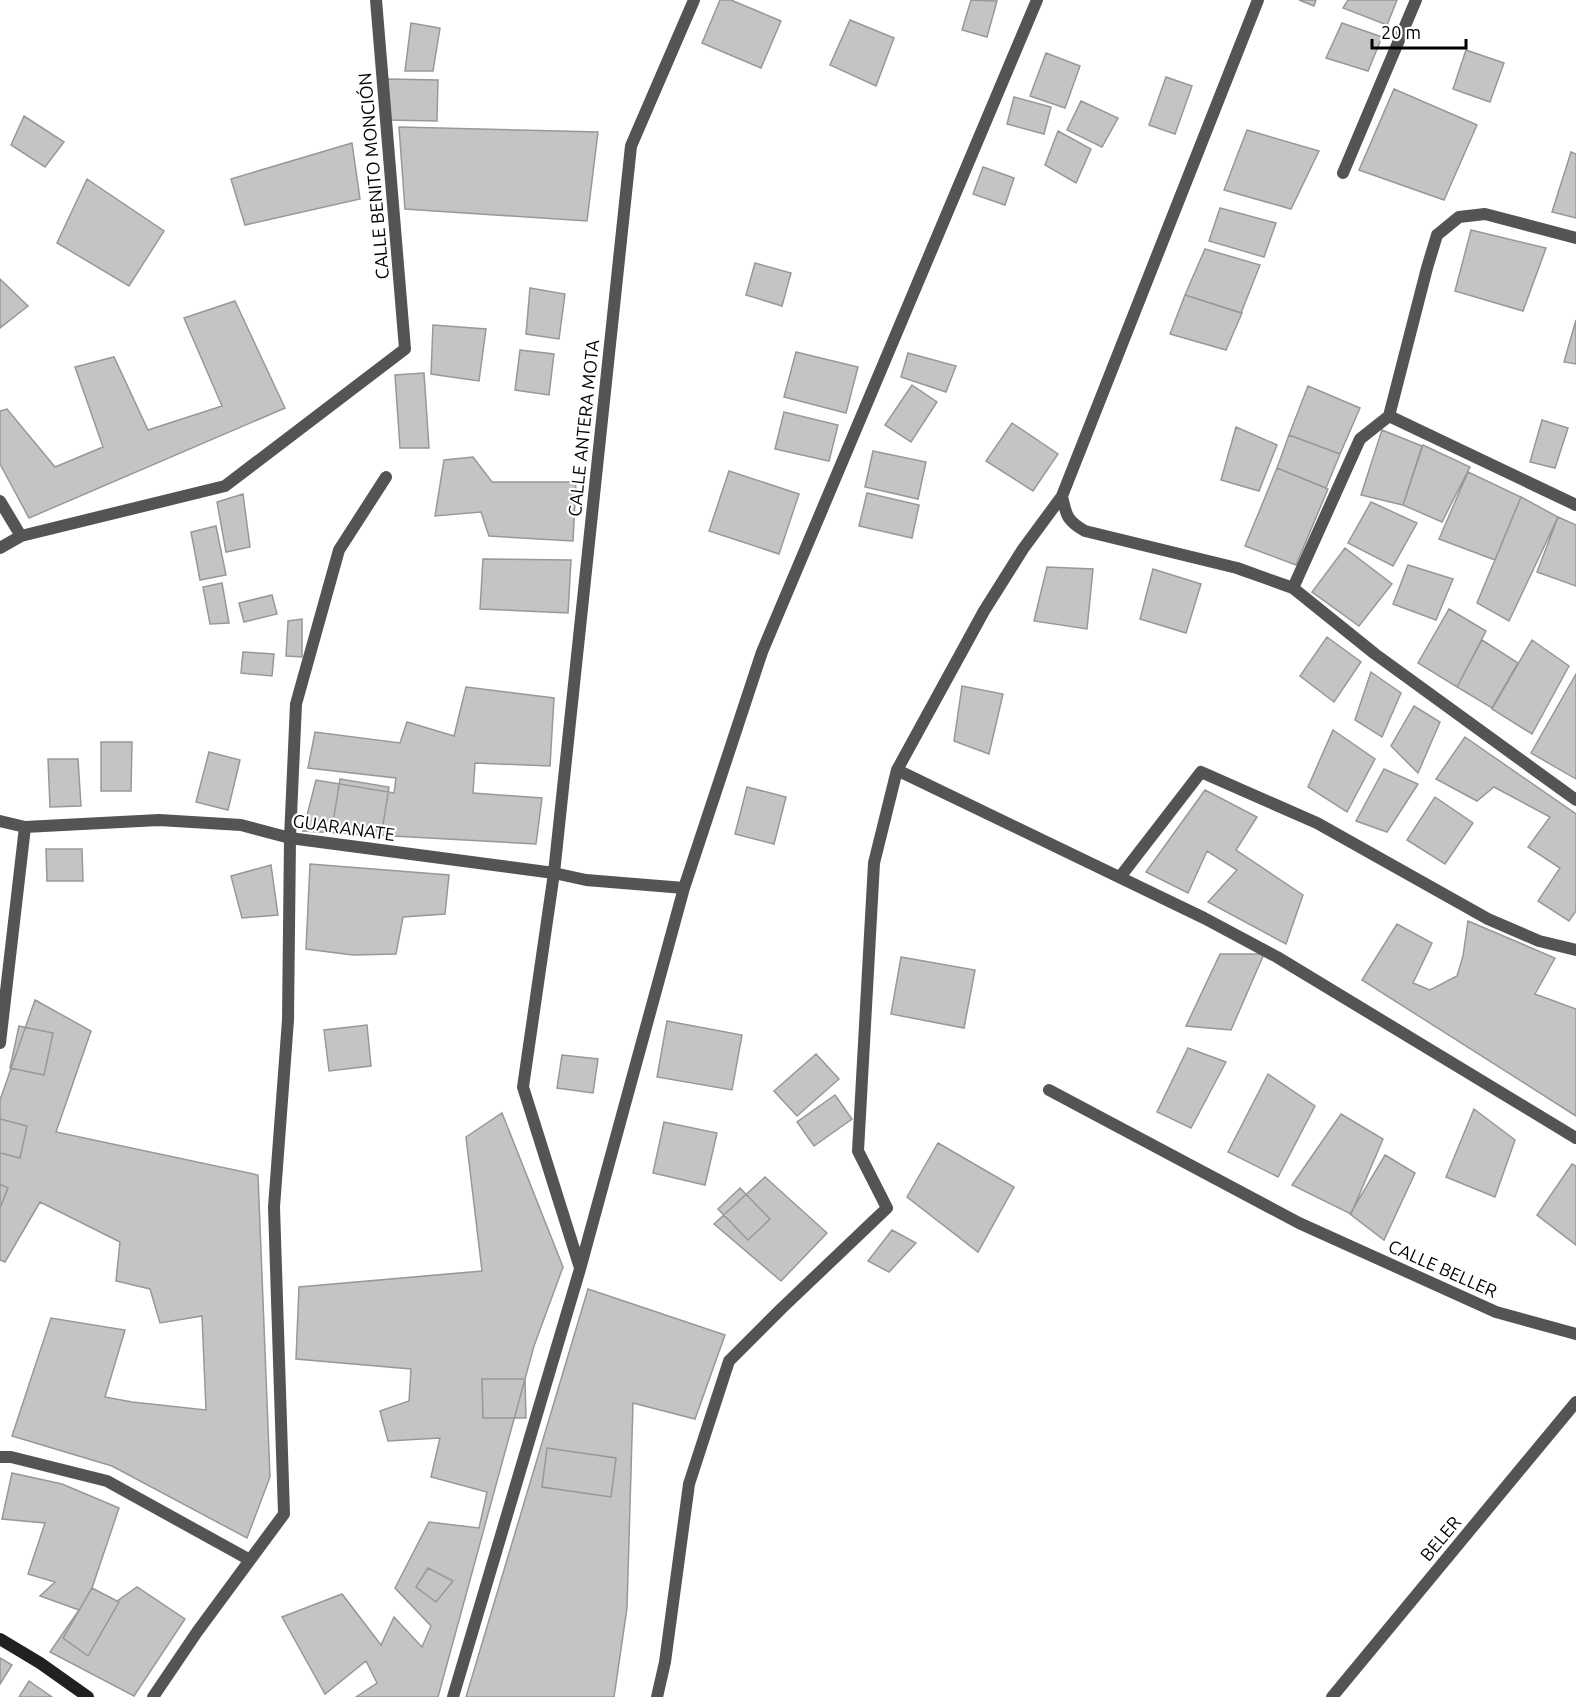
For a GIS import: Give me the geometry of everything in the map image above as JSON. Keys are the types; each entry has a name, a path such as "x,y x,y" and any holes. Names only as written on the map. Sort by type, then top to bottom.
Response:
{"main road":[{"path":"0,1639 40,1663 88,1697"}],"street":[{"name":"CALLE BENITO MONCIÓN","path":"21,536 225,486 405,349 376,0"},
{"name":"CALLE ANTERA MOTA","path":"580,1269 523,1087 554,873 631,146 693,0"},
{"path":"453,1697 580,1269 684,888 762,652 1037,0"},
{"path":"657,1697 665,1662 689,1484 729,1361 887,1208 858,1150 874,863 897,770 984,611 1023,549 1062,496 1258,0"},
{"path":"1343,173 1416,0"},
{"path":"1293,588 1360,439 1389,417 1426,268 1437,235 1459,217 1485,214 1576,238"},
{"path":"1389,417 1576,506"},
{"path":"153,1697 197,1632 284,1514 274,1207 288,1020 290,838 296,704 339,550 386,477"},
{"path":"1062,496 1066,515 1072,524 1085,531 1237,568 1293,588 1375,654 1576,800"},
{"path":"0,501 21,536 0,548"},
{"path":"897,770 1204,918 1277,957 1576,1138"},
{"path":"1120,877 1201,772 1317,823 1488,919 1539,941 1576,950"},
{"name":"GUARANATE","path":"0,821 25,827 159,820 241,825 290,838 554,873 586,880 684,888"},
{"path":"0,1043 25,827"},
{"name":"CALLE BELLER","path":"1049,1090 1299,1223 1496,1312 1576,1334"},
{"name":"BELER","path":"1332,1697 1576,1402"},
{"path":"0,1457 107,1481 250,1560"}],"building":[{"path":"720,0 731,0 781,21 761,68 702,43"},
{"path":"971,0 997,1 987,37 962,30"},
{"path":"1299,0 1316,0 1314,6"},
{"path":"1348,0 1397,0 1387,25 1343,8"},
{"path":"850,20 894,38 876,86 830,65"},
{"path":"411,23 440,28 433,71 405,71"},
{"path":"1342,23 1382,37 1368,71 1326,58"},
{"path":"1466,50 1504,63 1490,102 1453,89"},
{"path":"1046,53 1080,66 1065,108 1030,96"},
{"path":"1166,77 1192,86 1175,134 1149,125"},
{"path":"388,79 438,80 437,121 387,120"},
{"path":"1394,89 1477,125 1444,200 1359,170"},
{"path":"1014,97 1051,107 1044,134 1007,124"},
{"path":"1081,101 1118,118 1102,147 1067,130"},
{"path":"24,116 64,142 45,167 11,145"},
{"path":"399,127 598,132 587,221 405,209"},
{"path":"1247,130 1319,151 1291,209 1224,190"},
{"path":"1058,131 1091,149 1076,183 1045,165"},
{"path":"352,143 360,199 245,225 231,179"},
{"path":"1571,152 1576,154 1576,218 1552,212"},
{"path":"983,167 1014,178 1005,205 973,194"},
{"path":"87,179 164,231 129,286 57,243"},
{"path":"1220,208 1276,223 1264,257 1209,241"},
{"path":"1471,230 1546,248 1523,311 1455,291"},
{"path":"1205,249 1260,265 1241,313 1185,295"},
{"path":"755,263 791,273 782,306 746,295"},
{"path":"0,279 28,306 0,328"},
{"path":"530,288 565,294 559,339 526,334"},
{"path":"1185,295 1242,313 1226,350 1170,334"},
{"path":"235,301 285,408 29,518 0,464 0,411 7,409 55,467 103,447 75,367 114,357 148,430 222,406 184,318"},
{"path":"1576,320 1576,364 1564,362"},
{"path":"433,325 486,329 479,381 431,374"},
{"path":"520,350 554,354 549,395 515,390"},
{"path":"796,352 858,367 846,413 784,397"},
{"path":"908,353 956,366 946,392 901,377"},
{"path":"424,373 429,448 400,448 395,375"},
{"path":"912,385 937,402 911,442 885,425"},
{"path":"1308,386 1360,408 1340,454 1289,435"},
{"path":"784,412 838,425 829,461 775,449"},
{"path":"1542,420 1568,428 1555,468 1530,462"},
{"path":"1012,423 1058,454 1033,491 986,461"},
{"path":"1236,427 1277,445 1259,491 1221,480"},
{"path":"1382,430 1422,446 1403,505 1361,495"},
{"path":"1289,435 1340,454 1326,488 1277,468"},
{"path":"1423,445 1470,467 1442,522 1403,505"},
{"path":"873,451 926,462 918,499 865,487"},
{"path":"473,457 492,482 576,482 573,541 489,536 481,512 435,516 444,460"},
{"path":"1277,468 1328,489 1296,565 1245,546"},
{"path":"729,471 799,494 779,554 709,531"},
{"path":"1468,472 1521,497 1495,560 1439,539"},
{"path":"867,493 919,505 912,538 859,526"},
{"path":"243,494 250,547 226,552 217,502"},
{"path":"1521,497 1558,517 1509,621 1477,603"},
{"path":"1371,502 1417,523 1393,566 1348,543"},
{"path":"1558,517 1576,525 1576,586 1537,572"},
{"path":"216,526 226,575 200,580 191,532"},
{"path":"1345,548 1392,584 1359,626 1312,592"},
{"path":"483,559 571,560 568,613 480,609"},
{"path":"1408,565 1453,579 1436,620 1393,604"},
{"path":"1047,567 1093,569 1087,629 1034,621"},
{"path":"1153,569 1201,584 1186,633 1140,619"},
{"path":"222,583 229,623 210,624 203,587"},
{"path":"272,595 277,614 244,622 239,603"},
{"path":"1449,609 1486,631 1457,687 1418,663"},
{"path":"302,619 302,657 286,656 288,621"},
{"path":"1327,637 1361,662 1334,702 1300,676"},
{"path":"1482,640 1518,663 1492,708 1457,687"},
{"path":"1532,640 1569,666 1532,734 1492,709"},
{"path":"243,652 274,654 272,676 241,673"},
{"path":"1371,672 1401,693 1382,737 1355,720"},
{"path":"1576,674 1576,779 1531,753"},
{"path":"962,686 1003,694 989,754 954,741"},
{"path":"466,687 554,698 550,766 475,763 473,793 542,798 536,844 303,831 316,780 394,793 396,778 308,768 315,732 400,743 407,722 454,736"},
{"path":"1414,706 1440,722 1418,773 1391,746"},
{"path":"1333,730 1375,759 1347,812 1308,787"},
{"path":"1465,737 1576,814 1576,911 1569,921 1538,901 1560,868 1528,847 1550,817 1494,787 1477,801 1436,779"},
{"path":"101,742 132,742 131,791 101,791"},
{"path":"209,752 240,760 228,810 196,802"},
{"path":"48,759 78,759 81,806 50,807"},
{"path":"1384,769 1418,784 1387,832 1356,821"},
{"path":"340,779 389,787 382,831 333,823"},
{"path":"747,787 786,797 774,844 735,834"},
{"path":"1205,790 1257,817 1236,850 1303,895 1286,944 1208,902 1237,870 1207,851 1188,893 1146,872"},
{"path":"1435,797 1473,823 1445,864 1407,840"},
{"path":"46,849 82,849 83,881 47,881"},
{"path":"310,864 449,875 445,914 403,917 396,954 353,955 306,949"},
{"path":"271,865 278,915 242,918 231,876"},
{"path":"1468,921 1555,958 1535,994 1576,1009 1576,1116 1362,980 1397,924 1432,943 1413,983 1430,990 1457,976 1463,956"},
{"path":"1220,954 1264,954 1231,1030 1186,1026"},
{"path":"901,957 975,970 964,1028 891,1014"},
{"path":"35,1000 91,1031 56,1132 258,1175 270,1477 247,1538 112,1466 12,1436 51,1318 125,1330 105,1397 206,1410 202,1316 160,1323 150,1289 116,1281 120,1242 40,1202 5,1262 0,1260 0,1100"},
{"path":"667,1021 742,1035 732,1090 657,1077"},
{"path":"367,1025 371,1066 329,1071 324,1030"},
{"path":"19,1026 53,1033 44,1075 10,1068"},
{"path":"1188,1048 1226,1062 1191,1128 1157,1112"},
{"path":"816,1054 839,1079 797,1116 774,1091"},
{"path":"562,1055 598,1059 593,1093 557,1088"},
{"path":"1268,1074 1315,1106 1278,1177 1228,1152"},
{"path":"835,1095 852,1119 814,1146 797,1122"},
{"path":"1474,1109 1515,1140 1495,1197 1446,1177"},
{"path":"502,1113 563,1267 534,1346 438,1697 356,1697 377,1683 366,1661 325,1694 282,1617 342,1594 381,1645 394,1617 422,1647 431,1626 395,1588 429,1522 479,1528 487,1492 431,1477 440,1438 388,1441 380,1411 409,1401 411,1369 296,1359 299,1287 482,1271 466,1137"},
{"path":"1341,1114 1383,1139 1351,1214 1292,1185"},
{"path":"0,1119 27,1126 20,1158 0,1153"},
{"path":"664,1122 717,1133 705,1185 653,1173"},
{"path":"938,1143 1014,1187 978,1252 907,1197"},
{"path":"1385,1155 1415,1173 1384,1240 1350,1214"},
{"path":"1572,1164 1576,1166 1576,1245 1537,1215"},
{"path":"765,1177 827,1233 781,1281 714,1224"},
{"path":"0,1184 8,1188 0,1208"},
{"path":"740,1188 770,1219 748,1240 718,1209"},
{"path":"892,1230 916,1243 889,1272 868,1261"},
{"path":"588,1289 725,1335 695,1419 633,1403 627,1608 614,1697 466,1697"},
{"path":"482,1379 525,1379 526,1418 483,1418"},
{"path":"547,1448 616,1458 611,1497 542,1487"},
{"path":"12,1473 62,1484 119,1508 92,1588 117,1601 137,1587 185,1619 134,1696 50,1652 79,1610 40,1596 55,1582 28,1574 45,1523 2,1519"},
{"path":"428,1568 453,1581 436,1602 416,1587"},
{"path":"92,1588 119,1602 88,1656 63,1638"},
{"path":"0,1658 12,1665 0,1684"},
{"path":"29,1681 52,1697 19,1697"}]}
